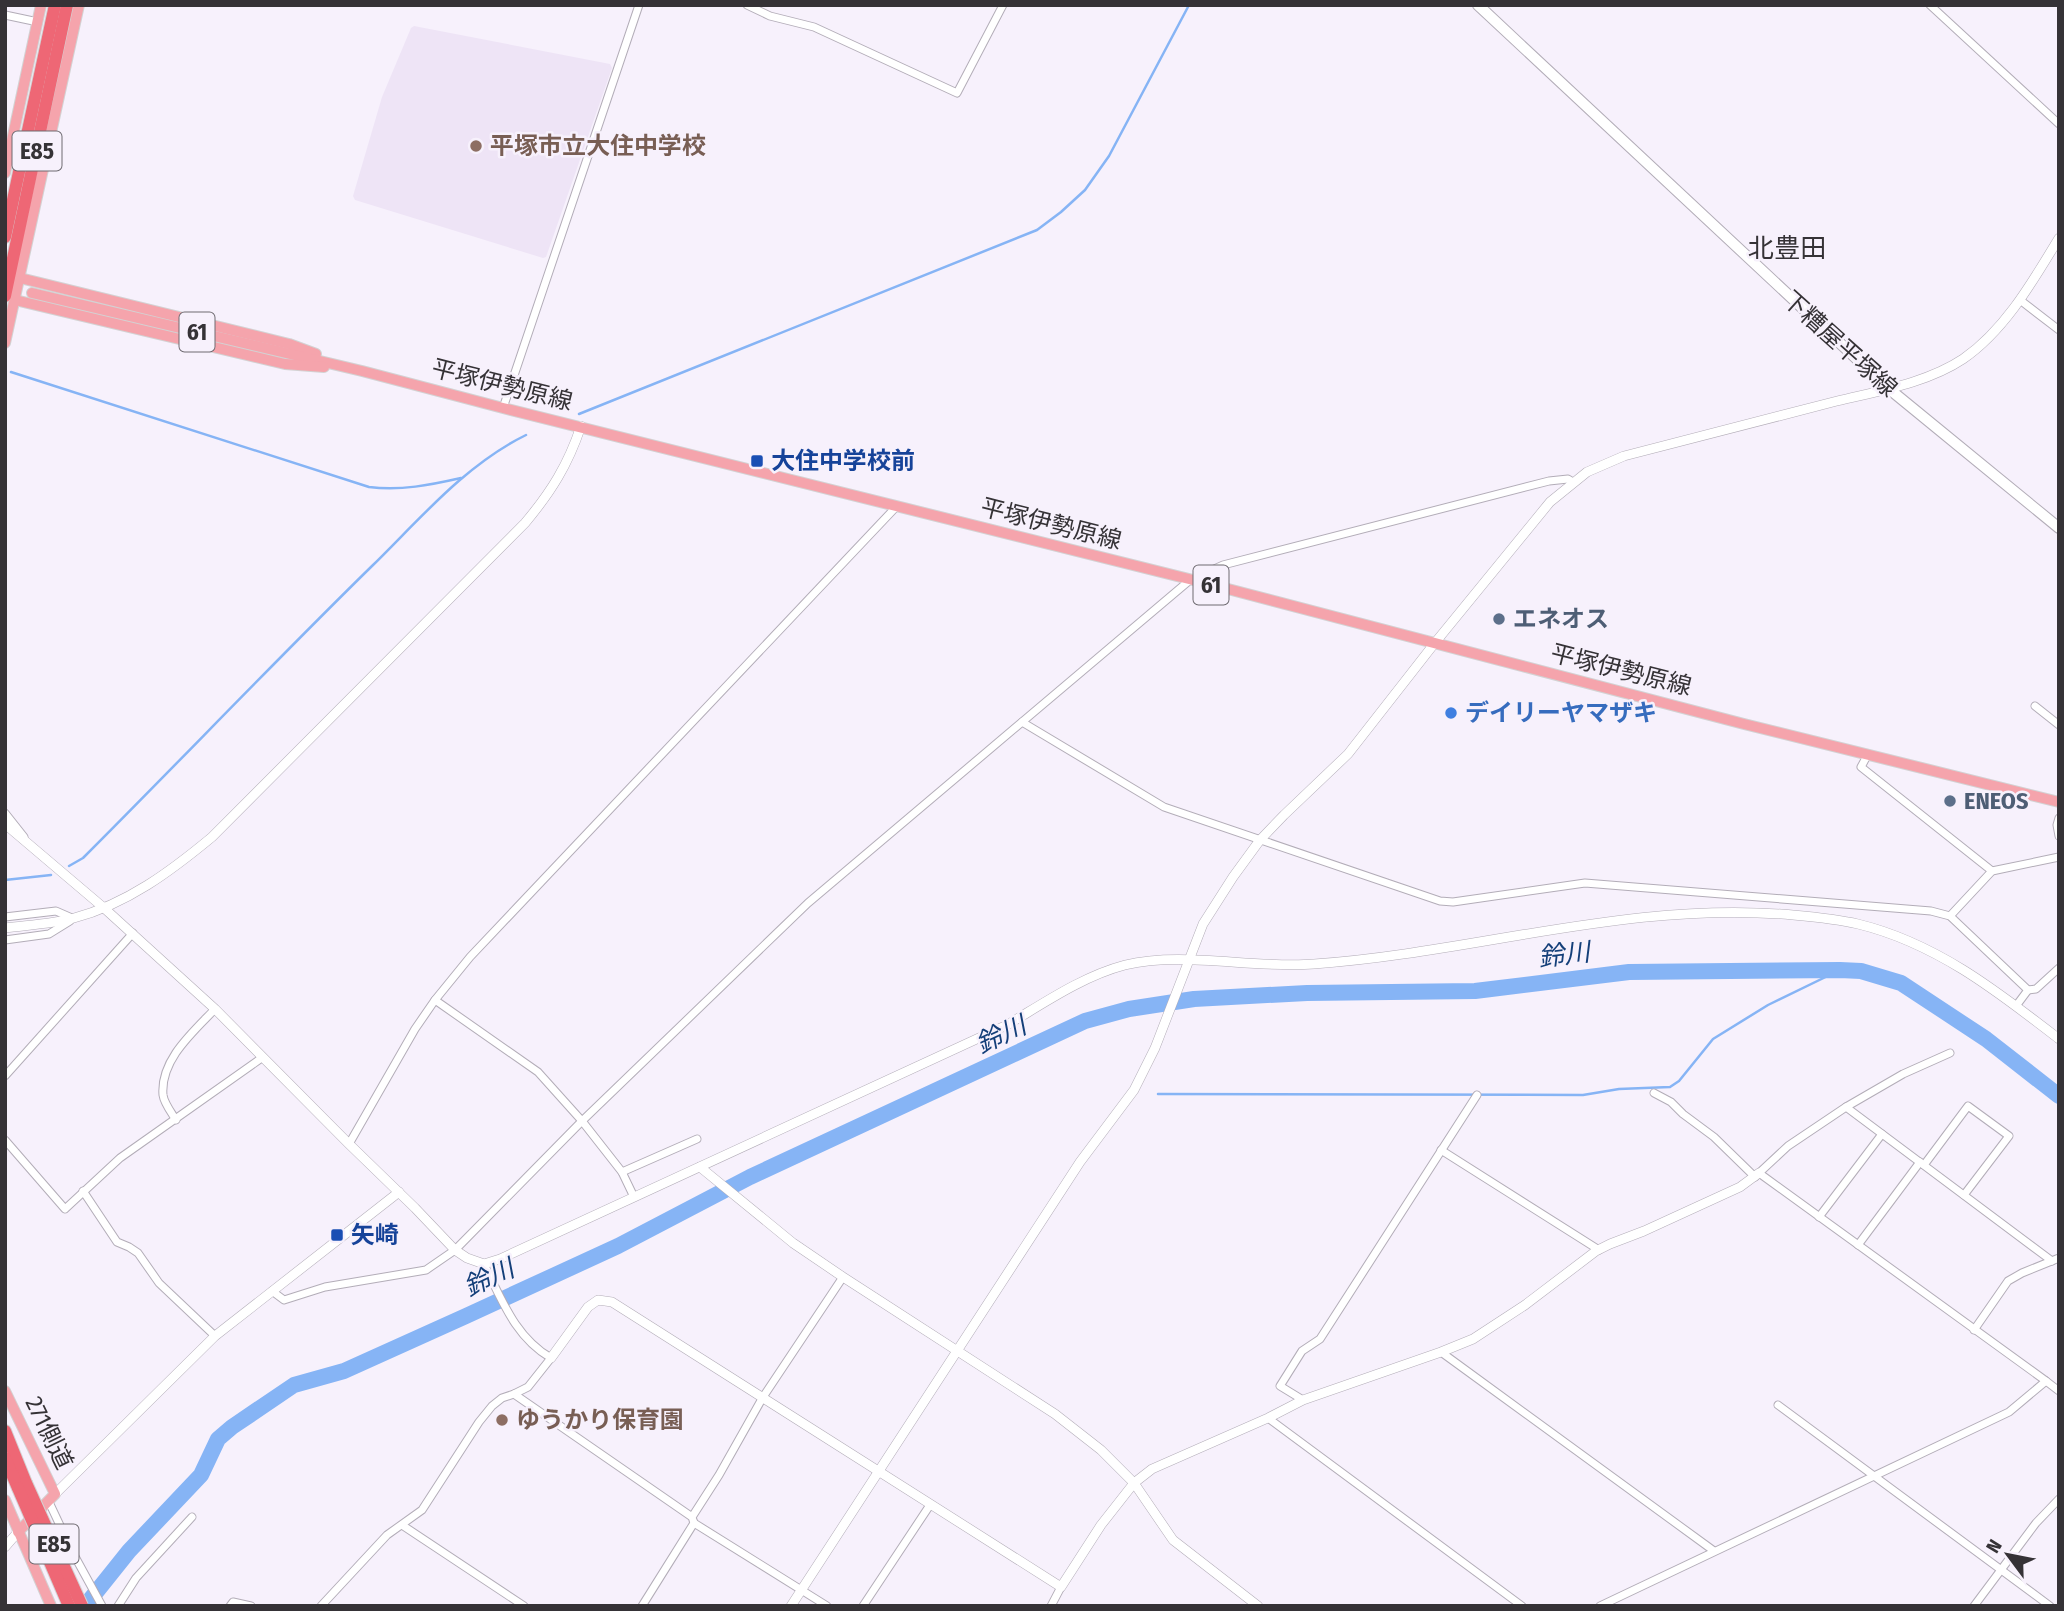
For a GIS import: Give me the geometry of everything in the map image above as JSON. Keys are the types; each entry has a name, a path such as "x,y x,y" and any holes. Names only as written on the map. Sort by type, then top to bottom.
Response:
{"highway":[{"name":"E85","path":"5,237 55,5"},
{"name":"E85","path":"10,298 67,5"},
{"name":"E85","path":"5,1431 22,1486 69,1606"},
{"name":"E85","path":"5,1458 22,1486 82,1606"}],"main road":[{"path":"5,173 41,5"},
{"path":"5,343 10,298 20,278 79,5"},
{"name":"下糟屋平塚線","path":"1478,5 1888,388 2059,528"},
{"path":"20,278 289,344 362,370"},
{"name":"平塚伊勢原線","path":"32,293 362,370 2059,802"},
{"path":"10,298 285,364 362,370"},
{"name":"271側道","path":"5,1391 51,1497"},
{"path":"18,1532 51,1497"},
{"path":"5,1500 51,1606"}],"street":[{"path":"503,408 639,5"},
{"path":"747,5 770,16 814,27 957,93 1003,5"},
{"path":"1930,5 2059,124"},
{"path":"5,15 38,22"},
{"path":"791,1606 1080,1162 1134,1090 1157,1044 1203,924 1233,877 1260,840 1348,754 1543,510 1587,472 1625,456 1940,372 1963,359 1995,330 2020,300 2059,238"},
{"path":"2020,300 2059,330"},
{"path":"5,940 48,934 73,919 130,896 161,878 212,837 525,523 557,481 572,453 581,426"},
{"path":"272,1291 284,1300 325,1287 426,1270 456,1251 582,1121 808,902 1189,580 1223,565 1549,481 1568,479 1573,482"},
{"path":"349,1144 415,1029 470,957 896,507"},
{"path":"2035,706 2059,725"},
{"path":"1022,722 1164,807 1440,901 1453,902 1585,883 1931,911 1950,916 2028,990"},
{"path":"1868,754 1861,767 1992,871"},
{"path":"5,813 31,846"},
{"path":"2059,818 2059,836"},
{"path":"5,824 133,933 215,1009 456,1251 484,1264 703,1169 1007,1026 1082,983 1123,966 1151,960 1310,965 1611,922 1705,912 1831,919 1859,924 1931,951 1962,968 2059,1039"},
{"path":"1950,916 1992,871 2059,857"},
{"path":"5,917 56,911 73,919"},
{"path":"5,928 73,919"},
{"path":"5,1076 133,933"},
{"path":"2016,1006 2028,990 2036,989 2059,968"},
{"path":"435,1000 538,1072 582,1121 622,1172 634,1197"},
{"path":"176,1119 163,1098 169,1063 190,1035 215,1009"},
{"path":"1051,1606 1101,1525 1134,1483 1152,1469 1303,1400 1473,1339 1599,1250 1740,1187 1788,1146 1846,1107 1903,1074 1950,1054"},
{"path":"5,1140 65,1209 120,1158 263,1057"},
{"path":"1654,1093 1671,1102 1757,1175 2059,1391"},
{"path":"1303,1400 1280,1386 1302,1351 1320,1339 1477,1095"},
{"path":"1858,1245 1968,1106 2009,1136 1964,1195"},
{"path":"1846,1107 2055,1260"},
{"path":"1819,1217 1882,1134"},
{"path":"622,1172 698,1139"},
{"path":"1441,1150 1599,1250"},
{"path":"703,1169 793,1243 1055,1414 1101,1450 1134,1483 1173,1540 1258,1606"},
{"path":"83,1191 117,1242 138,1253 159,1283 215,1336"},
{"path":"102,1606 77,1558 51,1497 215,1336 399,1192"},
{"path":"1974,1330 2008,1281 2055,1260"},
{"path":"484,1264 515,1327 530,1343 551,1358"},
{"path":"642,1606 763,1397 843,1277"},
{"path":"321,1606 387,1535 422,1510 492,1406 502,1398 528,1387 588,1307 598,1300 612,1302 1061,1587"},
{"path":"1441,1352 1714,1551"},
{"path":"1600,1606 2009,1412 2046,1381"},
{"path":"514,1394 693,1520 827,1606"},
{"path":"1777,1405 2050,1606"},
{"path":"1268,1418 1522,1606"},
{"path":"1974,1606 2036,1523 2059,1499"},
{"path":"863,1606 930,1505"},
{"path":"118,1606 136,1578 192,1517"},
{"path":"401,1525 524,1606"},
{"path":"5,1547 18,1532"},
{"path":"230,1606 233,1602 251,1606"}],"shaded area":[{"name":"平塚市立大住中学校","path":"414,26 610,64 612,68 546,257 355,200 353,196 382,97"}],"waterway":[{"path":"579,414 1037,230 1085,190 1109,156 1189,5"},
{"path":"11,372 369,487 404,488 461,478"},
{"path":"69,866 83,858 444,494 483,462 526,435"},
{"path":"5,880 51,875"},
{"path":"1158,1094 1583,1095 1619,1089 1670,1087 1679,1081 1713,1039 1768,1005 1840,970"},
{"name":"鈴川","path":"85,1606 129,1551 201,1475 218,1439 294,1385 344,1371 618,1246 750,1177 1085,1021 1129,1009 1194,999 1307,993 1475,991 1629,972 1861,971 1901,983 1986,1039 2059,1096"}],"place":[{"name":"平塚市立大住中学校","path":"476,146"},
{"name":"大住中学校前","path":"757,461"},
{"name":"エネオス","path":"1499,619"},
{"name":"デイリーヤマザキ","path":"1451,713"},
{"name":"ENEOS","path":"1950,801"},
{"name":"矢崎","path":"337,1235"},
{"name":"ゆうかり保育園","path":"502,1420"}],"district":[{"name":"北豊田","path":"1787,248"}]}
